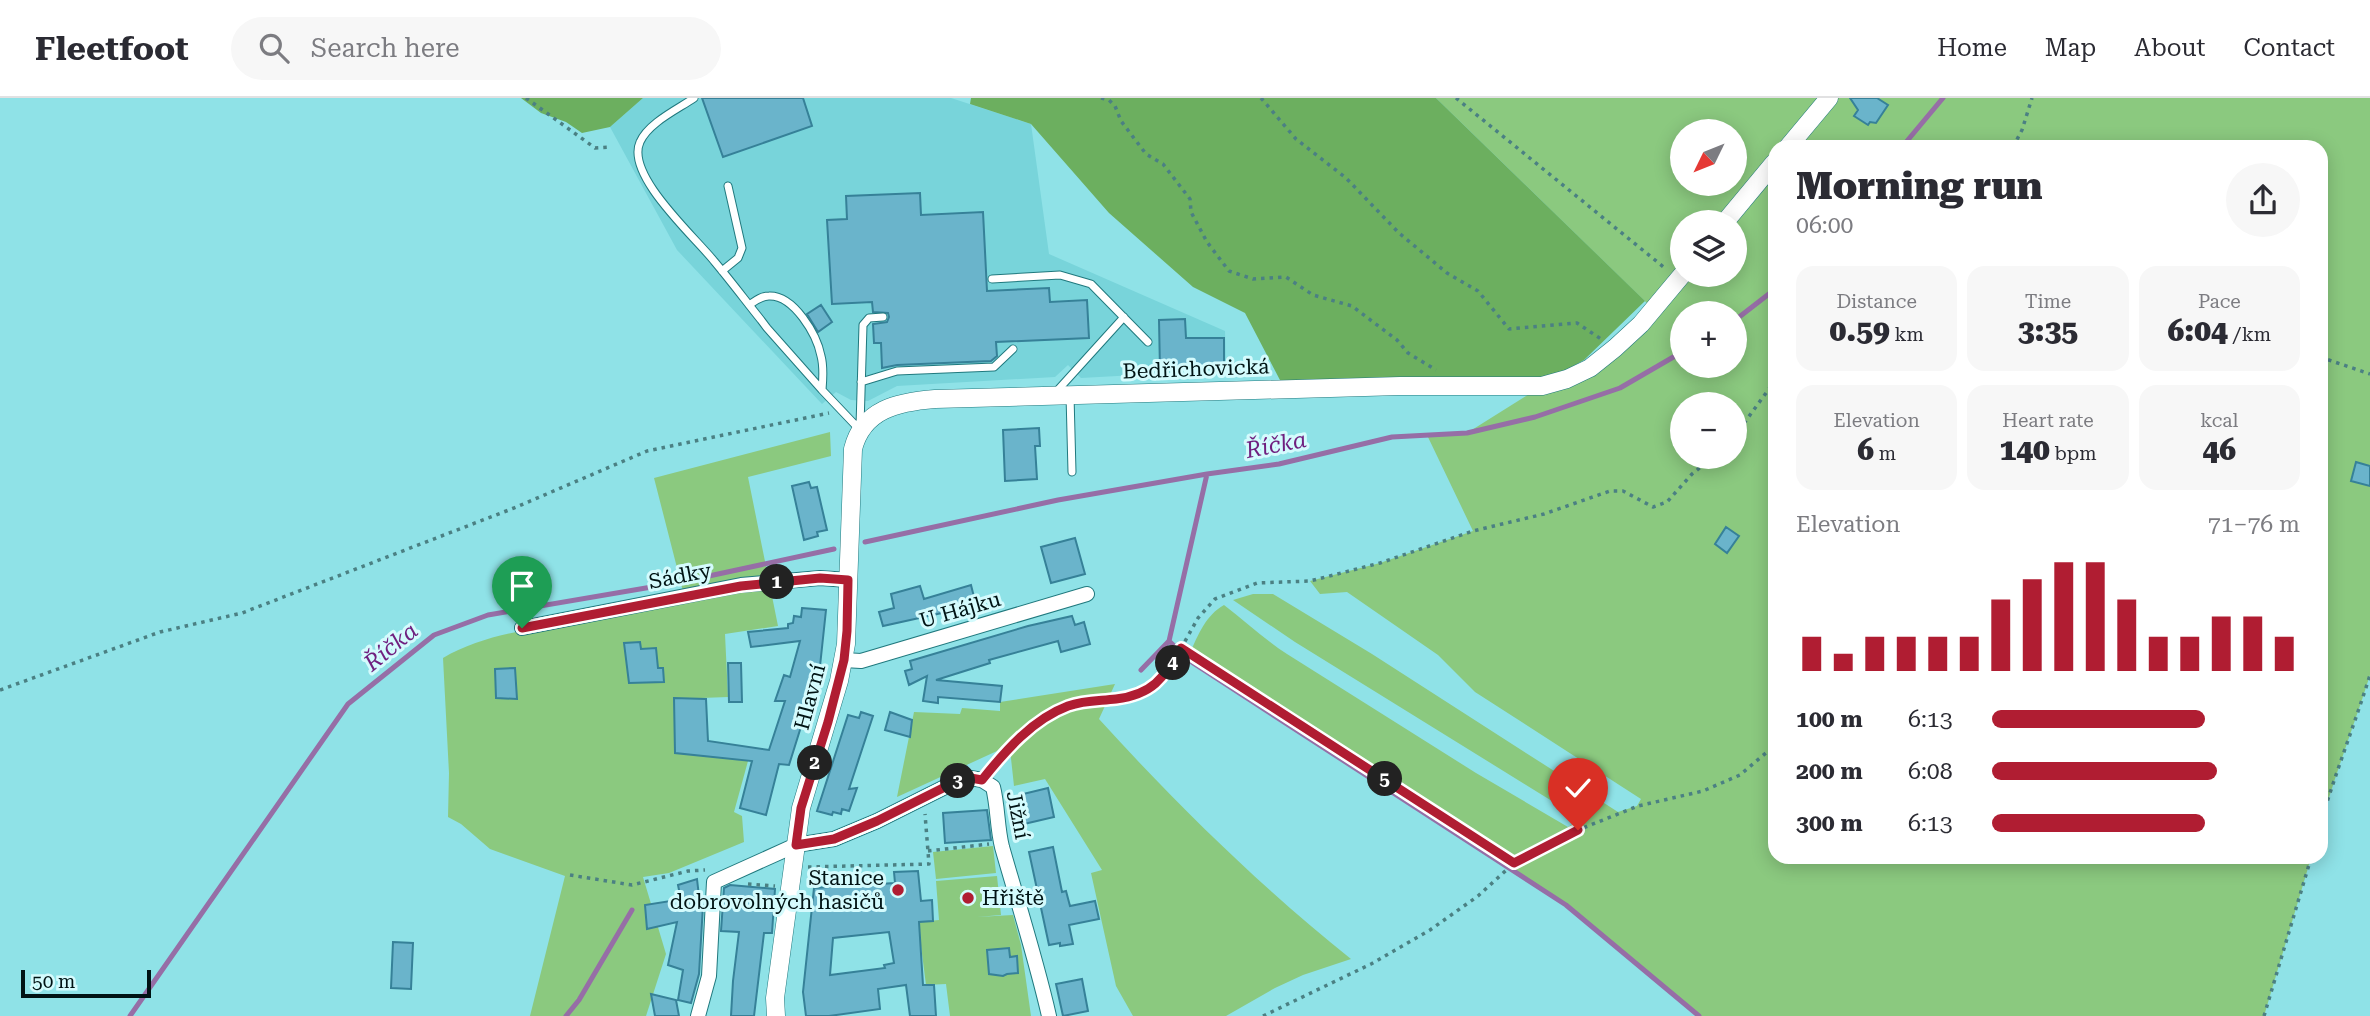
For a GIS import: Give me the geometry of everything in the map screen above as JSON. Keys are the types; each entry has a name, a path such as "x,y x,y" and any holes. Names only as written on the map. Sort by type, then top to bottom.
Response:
{"street":[{"path":"1794,140 1829,98"},
{"path":"1736,210 1768,170"},
{"name":"Bedřichovická","path":"860,430 876,413 900,403 935,399 1542,386 1567,379 1590,368 1642,324 1672,287"},
{"name":"Hlavní","path":"776,1016 775,998 801,808 844,660 851,461 854,442 860,430"},
{"name":"Sádky","path":"522,628 741,586 820,578 848,580"},
{"name":"U Hájku","path":"844,660 861,661 1087,594"},
{"name":"Jižní","path":"714,882 796,845 834,839 877,821 965,777 982,780 993,787 998,805 1001,842 1049,1016"},
{"path":"698,1016 709,976 714,882"}],"lane":[{"path":"694,98 642,137 637,158 644,174 664,204 749,305 860,430"},
{"path":"722,271 738,258 743,248 728,186"},
{"path":"992,279 1064,276 1095,287 1149,342"},
{"path":"749,305 761,297 771,296 783,300 794,309 813,334 819,349 822,390"},
{"path":"860,430 863,325 869,318 883,317"},
{"path":"1072,472 1061,396 1124,317"},
{"path":"861,382 897,371 993,367 1013,349"}],"path":[{"path":"526,98 595,148 611,147"},
{"path":"1101,98 1109,100 1115,106 1121,121 1146,154 1163,164 1190,200 1191,212 1207,242 1229,271 1253,279 1286,278 1313,295 1352,306 1408,353 1434,368 1439,377 1455,378 1461,386"},
{"path":"1261,98 1296,139 1346,178 1399,233 1447,273 1478,291 1509,329 1577,323 1615,348"},
{"path":"1456,98 1670,269"},
{"path":"2016,140 2032,98"},
{"path":"2328,360 2370,374"},
{"path":"1747,419 1768,390"},
{"path":"0,690 160,632 242,613 514,508 647,451 841,410"},
{"path":"982,780 1001,756 1032,727 1066,707 1092,699 1116,699 1146,692 1159,682 1170,668 1198,618 1215,600 1257,583 1310,581 1368,566 1473,531 1544,514 1610,491 1623,491 1653,507 1667,502 1698,469"},
{"path":"1181,648 1514,863"},
{"path":"2328,798 2370,675"},
{"path":"1263,1016 1371,964 1430,930 1478,896 1514,863 1578,830 1638,806 1703,790 1740,775 1768,751"},
{"path":"807,876 807,867 929,863 923,797"},
{"path":"928,850 1001,842"},
{"path":"2264,1016 2309,864"},
{"path":"570,875 632,885 688,872 713,870 714,882"}],"shaded area":[{"path":"643,98 951,98 1031,124 1049,254 1225,331 1226,370 1081,378 1068,365 1055,377 897,386 868,401 851,400 836,392 822,404 677,250 610,127"}],"green space":[{"path":"521,98 643,98 610,127 582,133 566,122 541,113"},
{"path":"971,98 1436,98 1645,301 1584,360 1561,373 1530,380 1281,382 1245,313 1193,287 1109,213 1031,124 970,104"},
{"path":"1436,98 2370,98 2370,675 2328,801 2328,140 1768,140 1768,864 2309,864 2264,1016 1699,1016 1566,905 1507,868 1513,862 1190,653 1207,620 1224,605 1287,654 1476,773 1568,827 1581,819 1295,642 1233,600 1253,594 1273,594 1372,654 1618,812 1637,806 1641,799 1475,692 1438,655 1347,592 1320,594 1310,581 1380,563 1473,531 1427,435 1467,433 1542,386 1567,379 1653,309"},
{"path":"830,432 831,456 748,477 778,626 725,634 728,697 674,699 675,753 748,761 734,812 742,816 744,842 669,873 643,877 666,954 646,1016 530,1016 565,876 490,849 461,824 448,817 449,773 443,658 493,637 596,617 684,595 654,478"},
{"path":"1115,684 1099,719 1220,844 1351,959 1303,975 1226,1016 1133,1016 1116,986 1091,873 1102,870 1045,779 1014,786 1009,740 997,751 897,797 914,712 960,714 962,708 1000,711 1000,702"},
{"path":"993,846 996,873 936,879 933,852"},
{"path":"997,876 1001,915 977,917 1013,915 1021,945 1031,1016 950,1016 946,984 926,985 918,922 939,920 936,881"}],"building":[{"path":"702,98 803,98 812,126 723,157"},
{"path":"1850,98 1877,98 1888,105 1876,123 1870,122 1868,125 1854,116 1858,110"},
{"path":"920,193 921,215 983,212 987,291 1049,288 1050,302 1087,300 1089,338 996,342 997,356 991,361 882,368 881,343 874,343 873,324 887,322 888,313 873,312 872,302 832,304 827,220 847,219 846,196"},
{"path":"821,305 832,322 818,332 807,314"},
{"path":"1185,319 1186,338 1224,338 1224,368 1160,370 1159,320"},
{"path":"1039,428 1040,446 1035,446 1037,479 1005,481 1003,430"},
{"path":"2356,462 2370,466 2370,486 2351,481"},
{"path":"809,482 811,488 817,487 827,530 817,532 818,536 804,540 792,486"},
{"path":"1726,527 1739,536 1727,553 1715,544"},
{"path":"1075,538 1085,574 1051,583 1041,547"},
{"path":"971,585 975,601 959,606 960,609 883,626 879,612 894,608 891,594 920,586 924,599"},
{"path":"802,608 826,610 820,666 789,765 779,764 766,815 740,808 752,761 675,753 674,698 706,699 708,741 769,750 785,701 775,701 784,675 790,677 800,641 751,647 748,632 788,628 788,624 793,623 794,616 801,617"},
{"path":"1072,616 1075,625 1084,622 1090,644 1061,652 1058,641 989,660 990,663 936,680 1002,686 1000,702 938,697 938,703 923,701 927,676 909,685 905,671 912,669 910,661 1028,626"},
{"path":"640,642 641,649 656,648 658,668 663,668 664,682 629,683 624,643"},
{"path":"728,663 741,663 742,702 729,702"},
{"path":"515,668 517,699 496,698 495,669"},
{"path":"861,712 873,716 849,789 857,788 849,811 842,809 841,814 833,812 832,815 817,811 848,715 859,718"},
{"path":"890,712 912,720 910,737 885,730"},
{"path":"1048,788 1054,817 1024,824 1019,795"},
{"path":"987,810 991,840 945,843 943,813"},
{"path":"1053,847 1062,892 1066,891 1070,906 1095,901 1099,919 1069,925 1073,944 1060,946 1060,943 1049,945 1029,852"},
{"path":"918,871 921,901 932,900 933,921 919,922 923,985 934,985 936,1016 910,1016 906,985 878,989 880,1009 829,1016 806,1016 803,992 814,888 895,883 894,872","holes":["889,932 894,963 884,965 885,968 830,975 833,938"]},
{"path":"697,879 700,905 703,905 699,974 691,1003 678,1000 683,970 668,965 677,922 647,929 645,905 677,900 676,896 680,895 678,885"},
{"path":"730,885 775,889 772,933 764,933 754,1016 731,1016 739,932 721,931 724,888"},
{"path":"393,942 413,943 411,989 391,988"},
{"path":"1009,948 1010,957 1017,956 1018,973 1003,976 989,974 987,950"},
{"path":"1082,979 1088,1011 1063,1016 1056,984"},
{"path":"651,994 676,1000 679,1016 655,1016"}],"waterway":[{"name":"Říčka","path":"1908,140 1943,98"},
{"name":"Říčka","path":"1747,311 1768,295"},
{"name":"Říčka","path":"865,542 1058,500 1279,464 1392,437 1467,433 1535,417 1620,388 1670,359"},
{"path":"1141,670 1169,641 1207,474"},
{"name":"Říčka","path":"130,1016 348,704 434,635 488,615 681,582 834,549"},
{"path":"1169,641 1190,661 1566,905 1699,1016"},
{"path":"566,1016 579,1000 632,910"}],"place":[{"name":"Stanice dobrovolných hasičů","path":"898,890"},
{"name":"Hřiště","path":"968,898"}],"route":[{"path":"522,628 741,586 820,578 848,580 844,660 801,808 796,845 834,839 877,821 965,777 982,780 1001,756 1032,727 1066,707 1092,699 1116,699 1146,692 1159,682 1181,648 1514,863 1578,830"}]}
